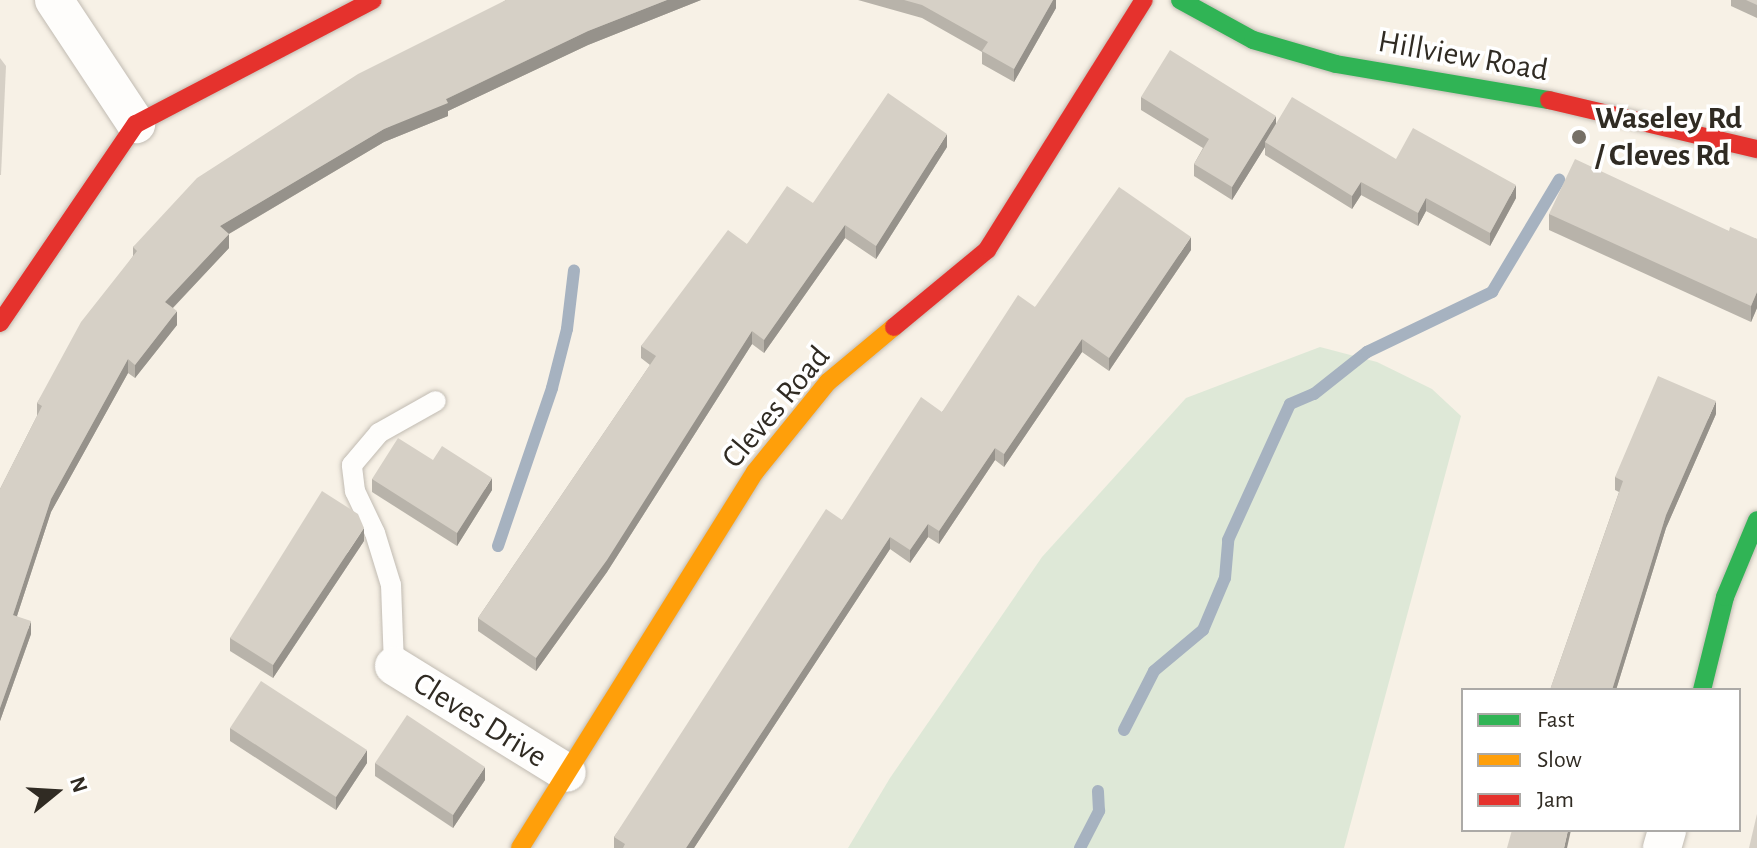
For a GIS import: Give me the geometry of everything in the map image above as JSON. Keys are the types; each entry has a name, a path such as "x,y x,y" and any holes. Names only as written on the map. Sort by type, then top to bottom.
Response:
{"street":[{"path":"54,0 136,124"},
{"path":"0,323 136,124 373,0"},
{"name":"Cleves Road","path":"520,848 755,472 828,382 987,250 1144,0"},
{"name":"Hillview Road","path":"1180,0 1253,40 1336,64 1547,100 1751,146"},
{"path":"1702,688 1725,597 1757,520"},
{"name":"Cleves Drive","path":"394,666 567,773"}],"lane":[{"path":"394,666 391,585 350,477 352,465 379,433 436,401"}],"green space":[{"path":"1320,347 1377,362 1432,389 1461,416 1344,848 848,848 890,778 1042,557 1186,398"}],"building":[{"path":"506,0 667,0 588,31 446,99 448,103 384,129 220,226 229,234 165,302 177,311 135,365 128,359 51,499 13,615 31,621 0,708 0,489 42,406 37,403 81,322 137,251 133,247 197,178 358,74"},
{"path":"904,0 1053,0 1014,69 982,51 988,42 922,5"},
{"path":"1170,50 1276,116 1232,187 1194,164 1209,139 1141,97"},
{"path":"0,58 6,66 1,175 0,175"},
{"path":"888,93 947,134 876,246 845,225 764,340 752,331 607,560 536,658 478,618 656,356 641,346 728,230 747,244 787,186 813,203"},
{"path":"1292,97 1396,159 1413,128 1516,185 1490,233 1426,198 1418,213 1361,182 1352,196 1265,142"},
{"path":"1575,159 1729,231 1730,227 1757,239 1757,292 1751,306 1549,214"},
{"path":"1119,187 1191,237 1109,358 1082,339 1004,454 995,448 939,531 928,524 910,550 890,537 686,848 623,848 625,844 614,837 826,509 842,520 921,397 942,412 1018,295 1035,307"},
{"path":"1658,376 1716,401 1666,515 1613,688 1551,688 1623,481 1615,477"},
{"path":"398,438 433,460 442,446 492,478 457,533 372,479"},
{"path":"322,491 358,514 364,528 273,665 230,638"},
{"path":"261,681 367,750 336,797 230,728"},
{"path":"407,715 485,767 453,815 375,763"},
{"path":"1757,814 1757,848 1749,848"},
{"path":"1511,832 1568,832 1564,848 1507,848"}],"waterway":[{"path":"1124,730 1154,671 1203,630 1225,578 1228,540 1290,404 1314,394 1367,352 1492,292 1559,180"},
{"path":"498,546 552,388 567,329 574,270"},
{"path":"1080,848 1099,811 1098,791"}],"traffic: fast":[{"path":"1180,0 1253,40 1336,64 1549,100"},
{"path":"1702,688 1725,597 1757,520"}],"traffic: slow":[{"path":"520,848 755,472 828,382 894,327"}],"traffic: jam":[{"path":"0,323 136,124 373,0"},
{"path":"894,327 987,250 1144,0"},
{"path":"1549,100 1757,149"}],"place":[{"name":"Waseley Rd / Cleves Rd","path":"1579,137"}]}
